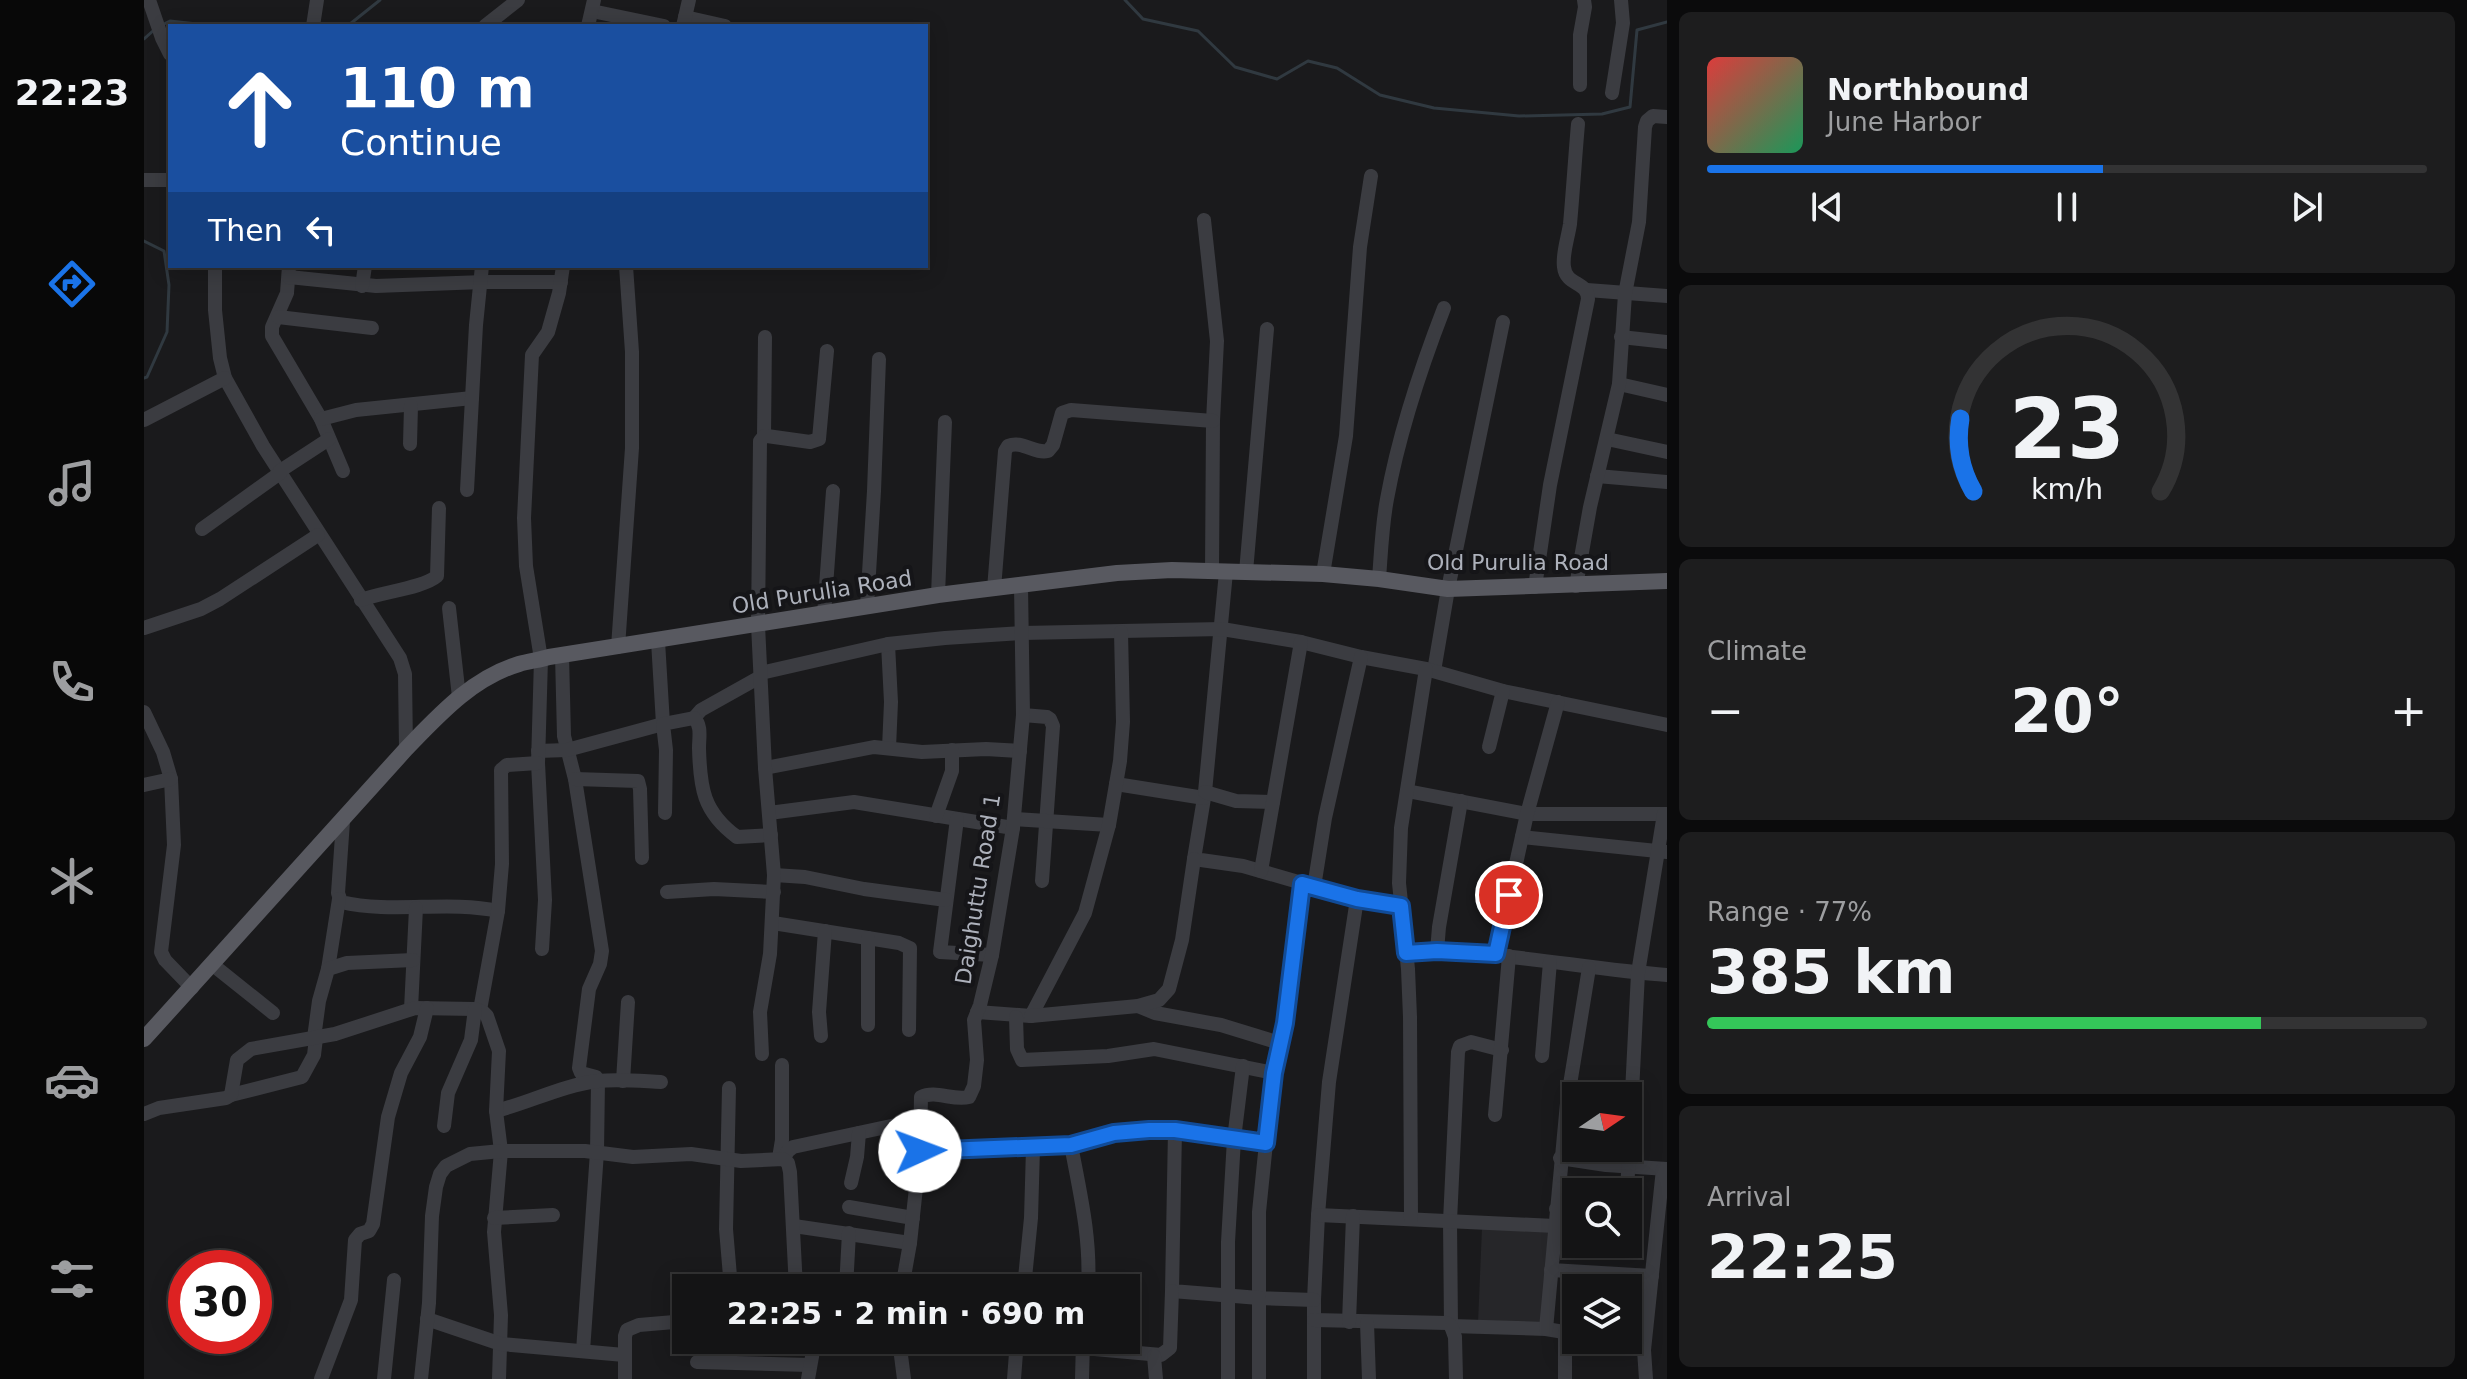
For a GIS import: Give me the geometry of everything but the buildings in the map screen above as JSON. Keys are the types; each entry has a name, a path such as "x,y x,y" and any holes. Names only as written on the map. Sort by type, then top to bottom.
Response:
{"main road":[{"name":"Old Purulia Road","path":"144,1039 406,749 459,697 516,665 938,595 1117,573 1172,570 1323,574 1448,589 1667,581"}],"street":[{"path":"313,22 317,0"},
{"path":"488,24 518,0"},
{"path":"689,0 684,22 704,24"},
{"path":"1580,85 1584,0"},
{"path":"1612,93 1623,23 1621,0"},
{"path":"150,4 168,50"},
{"path":"593,5 657,24"},
{"path":"1576,586 1619,384 1625,294 1639,222 1645,127 1653,116 1667,117"},
{"path":"1578,124 1563,263 1566,277 1587,290 1667,296"},
{"path":"1323,574 1346,436 1360,247 1371,176"},
{"path":"144,180 168,180"},
{"path":"977,1012 1023,1016 1138,1006 1159,1000 1169,989 1182,940 1204,795 1222,629 1213,421 1217,341 1204,220"},
{"path":"215,268 215,310 225,378 318,535 404,666 406,749"},
{"path":"362,286 365,268"},
{"path":"467,490 482,268"},
{"path":"542,949 545,900 538,757 541,659 524,545 531,361 548,332 563,268"},
{"path":"618,647 632,448 632,352 626,268"},
{"path":"343,471 321,419 272,336 272,327 287,293 289,272 362,286 561,282"},
{"path":"1535,587 1550,485 1588,299 1587,290"},
{"path":"1379,579 1386,500 1401,437 1421,369 1444,308"},
{"path":"278,317 372,328"},
{"path":"1411,1219 1410,1017 1399,883 1401,828 1430,670 1503,322"},
{"path":"1246,572 1267,329"},
{"path":"762,1054 760,1012 773,923 774,892 758,625 760,441 764,436 765,337"},
{"path":"1621,337 1667,342"},
{"path":"764,436 810,442 819,439 827,351"},
{"path":"867,606 879,359"},
{"path":"144,420 225,378"},
{"path":"1619,384 1667,395"},
{"path":"321,419 356,410 472,398"},
{"path":"410,444 411,406"},
{"path":"994,589 1005,451 1008,446 1017,444 1039,452 1048,451 1053,445 1062,413 1071,410 1213,421"},
{"path":"938,595 945,422"},
{"path":"202,529 329,439"},
{"path":"1607,439 1667,452"},
{"path":"1597,476 1667,482"},
{"path":"824,614 833,491"},
{"path":"361,600 424,583 437,576 439,508"},
{"path":"144,628 201,609 220,599 318,535"},
{"name":"Daighuttu Road 1","path":"919,1120 921,1097 926,1094 962,1099 972,1093 977,1060 974,1028 992,955 1013,824 1023,715 1021,586"},
{"path":"449,608 459,697"},
{"path":"444,1126 448,1093 471,1040 498,911 502,864 501,770 507,765 694,718 701,710 760,677 761,673 888,644 1022,633 1222,629 1301,642 1430,670 1503,691 1667,725"},
{"path":"1121,632 1123,722 1109,825 1081,922 1023,1016 1017,1049 1022,1060 1108,1056 1154,1049 1274,1073"},
{"path":"658,641 666,750 665,813"},
{"path":"1261,871 1301,642"},
{"path":"888,644 891,702 889,748"},
{"path":"562,655 567,750 575,779 602,951 589,989 579,1068 581,1073 596,1077 598,1081 597,1152 583,1351"},
{"path":"1259,1379 1259,1212 1274,1073 1308,886 1361,657"},
{"path":"1489,747 1503,691"},
{"path":"1495,1115 1502,1050 1503,955 1527,814 1558,702"},
{"path":"144,712 163,752 171,779 174,845 161,952 192,988"},
{"path":"1023,715 1047,717 1052,722 1052,764 1042,881"},
{"path":"694,718 699,727 701,786 712,812 737,837 771,835"},
{"path":"765,768 857,749 1020,751"},
{"path":"936,816 949,780 952,750"},
{"path":"144,785 171,779"},
{"path":"575,779 638,781 642,858"},
{"path":"1116,784 1236,801 1273,802"},
{"path":"1407,791 1527,814 1666,814 1662,852 1638,973 1628,1178"},
{"path":"1437,951 1461,801"},
{"path":"769,813 854,802 957,819 1013,824 1047,820 1109,825"},
{"path":"940,952 957,819"},
{"path":"144,1114 159,1108 226,1098 302,1077 314,1055 319,1001 328,969 339,899 343,821"},
{"path":"1522,837 1662,852"},
{"path":"1194,859 1261,871 1357,899 1401,906"},
{"path":"774,875 805,877 946,900"},
{"path":"667,892 714,889 774,892"},
{"path":"339,899 345,903 380,908 468,906 498,911"},
{"path":"1314,1379 1318,1215 1329,1082 1357,899"},
{"path":"411,1009 416,908"},
{"path":"773,923 905,944 911,952 909,1030"},
{"path":"821,1036 819,1012 825,931"},
{"path":"868,938 868,1025"},
{"path":"1406,953 1437,951 1503,955 1589,968 1667,975"},
{"path":"911,952 992,955"},
{"path":"328,969 347,963 413,960"},
{"path":"1542,1056 1550,962"},
{"path":"213,965 273,1013"},
{"path":"1546,1329 1560,1158 1589,968"},
{"path":"623,1081 628,1002"},
{"path":"1138,1006 1155,1013 1221,1025 1280,1043"},
{"path":"321,1379 351,1300 355,1240 369,1231 373,1224 383,1148 396,1088 420,1037 427,1008"},
{"path":"231,1095 236,1065 251,1049 335,1034 411,1009 477,1010 487,1016 499,1051 497,1116 501,1151 494,1218 501,1344 499,1379"},
{"path":"1456,1379 1455,1337 1451,1326 1450,1221 1458,1052 1460,1046 1471,1042 1502,1050"},
{"path":"781,1159 782,1065"},
{"path":"1228,1379 1228,1242 1234,1139 1243,1066"},
{"path":"497,1116 557,1090 598,1081 661,1082"},
{"path":"729,1088 726,1229 730,1274"},
{"path":"781,1159 793,1147 919,1120 920,1151 904,1274"},
{"path":"920,1151 1071,1145 1114,1133 1149,1130 1175,1130 1266,1143"},
{"path":"1140,1354 1154,1356 1166,1353 1170,1348 1175,1130"},
{"path":"851,1183 859,1133"},
{"path":"1071,1145 1088,1234 1089,1274"},
{"path":"1025,1274 1033,1148"},
{"path":"421,1379 432,1216 440,1174 446,1166 470,1154 501,1151 597,1152 633,1157 691,1154 741,1161 781,1159 788,1163 790,1172 796,1274"},
{"path":"1560,1158 1665,1169 1644,1350 1646,1379"},
{"path":"849,1207 913,1218"},
{"path":"1556,1209 1562,1209"},
{"path":"494,1218 553,1215"},
{"path":"1318,1215 1555,1226"},
{"path":"1349,1322 1353,1216"},
{"path":"794,1226 910,1243"},
{"path":"847,1274 849,1233"},
{"path":"1551,1270 1652,1276"},
{"path":"384,1379 394,1280"},
{"path":"1172,1291 1314,1300"},
{"path":"427,1319 501,1344 624,1355"},
{"path":"1314,1320 1441,1322 1451,1326 1562,1332"},
{"path":"625,1379 625,1336 631,1327 672,1323"},
{"path":"1367,1323 1369,1379"},
{"path":"901,1354 904,1379"},
{"path":"1014,1379 1016,1354"},
{"path":"1082,1379 1083,1354"},
{"path":"1565,1379 1568,1354"},
{"path":"1154,1356 1156,1379"},
{"path":"697,1362 809,1372"}],"shaded area":[{"path":"1482,1228 1549,1230 1545,1324 1478,1323"}],"waterway":[{"path":"350,24 380,0"},
{"path":"1125,0 1143,19 1198,31 1235,67 1277,79 1308,61 1337,68 1380,95 1434,108 1519,116 1602,114 1630,107 1637,30 1667,22"},
{"path":"164,24 170,21 197,24"},
{"path":"144,39 154,30"},
{"path":"144,241 164,251 169,285 167,332 144,378"}],"route":[{"path":"920,1151 1071,1145 1114,1133 1149,1130 1175,1130 1266,1143 1302,884 1357,899 1401,906 1406,953 1496,954 1509,895"}]}
